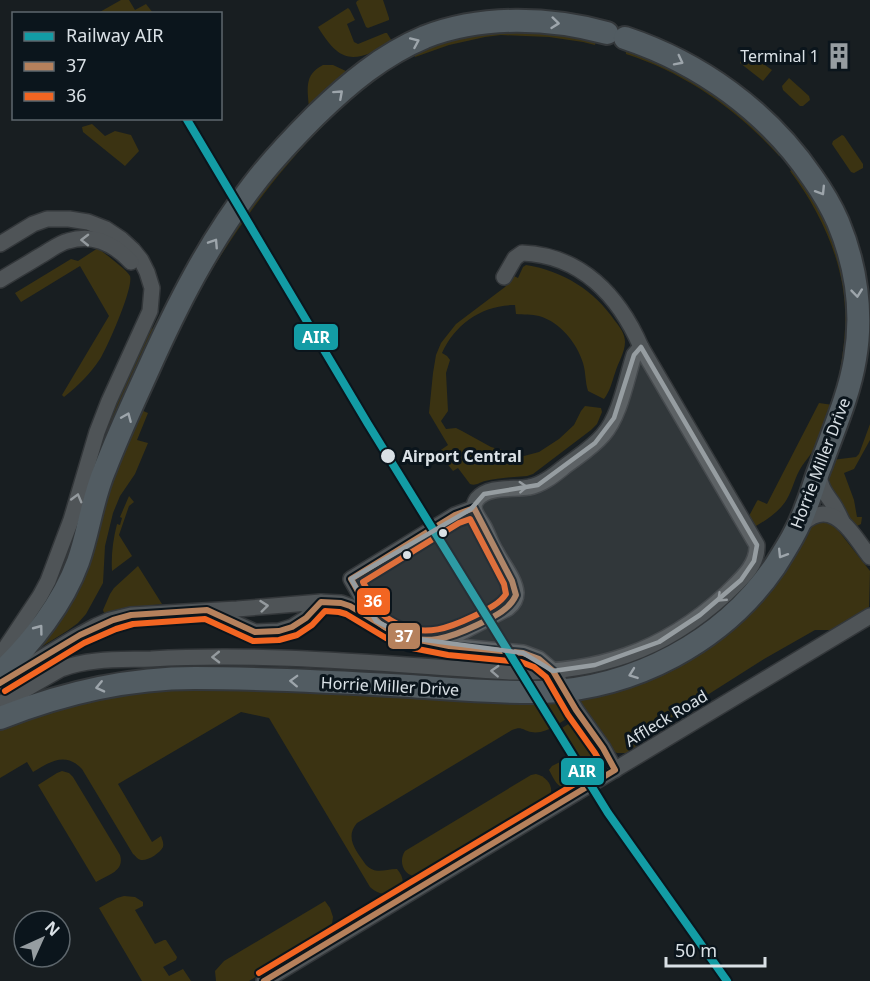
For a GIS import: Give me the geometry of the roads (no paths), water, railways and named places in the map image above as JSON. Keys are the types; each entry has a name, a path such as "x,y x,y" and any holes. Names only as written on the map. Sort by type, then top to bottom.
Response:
{"main road":[{"name":"Horrie Miller Drive","path":"0,673 39,630 68,585 78,562 104,471 163,336 194,275 253,186 298,134 349,85 380,60 406,46 445,30 486,23 529,21 578,26 616,36 648,46 695,69 741,100 792,150 822,192 844,236 854,275 859,312 855,361 848,388 806,509 796,531 758,588 730,617 695,644 677,655 629,675 599,684 559,681 506,692 353,683 192,678 151,680 102,687 56,698 0,718"}],"street":[{"path":"0,244 33,224 47,219 88,222 106,229 121,239 141,260 152,288 150,310 97,432 71,520 48,581 0,656"},
{"path":"0,280 67,241 81,239 101,241 123,254 139,274 144,296 142,327"},
{"path":"0,704 70,666 89,662 163,658 250,656 510,672 559,681 659,642 688,625 715,603 741,580 752,566 757,544 641,347 626,316 597,283 570,265 551,258 522,253 515,258 504,277"},
{"path":"419,640 438,640 454,636 508,608 514,600 516,590 474,508 476,500 484,494 509,488 531,487 542,483 596,443 614,418 634,355 641,347"},
{"path":"820,466 819,475 823,490 843,523 870,557"},
{"path":"376,621 351,579 455,515 474,508"},
{"path":"796,531 806,520 823,514 833,515 843,523"},
{"path":"207,610 255,632 279,631 292,627 306,618 321,602"},
{"path":"0,682 76,637 110,620 131,615 321,602 341,603 357,609 400,635 449,646 523,653 539,659 559,681 615,770"},
{"name":"Affleck Road","path":"264,981 870,616"}],"rail line":[{"name":"AIR","path":"187,120 368,424 608,813 727,981"}],"place":[{"name":"Terminal 1","path":"839,56"},
{"name":"Airport Central","path":"388,456"}]}
